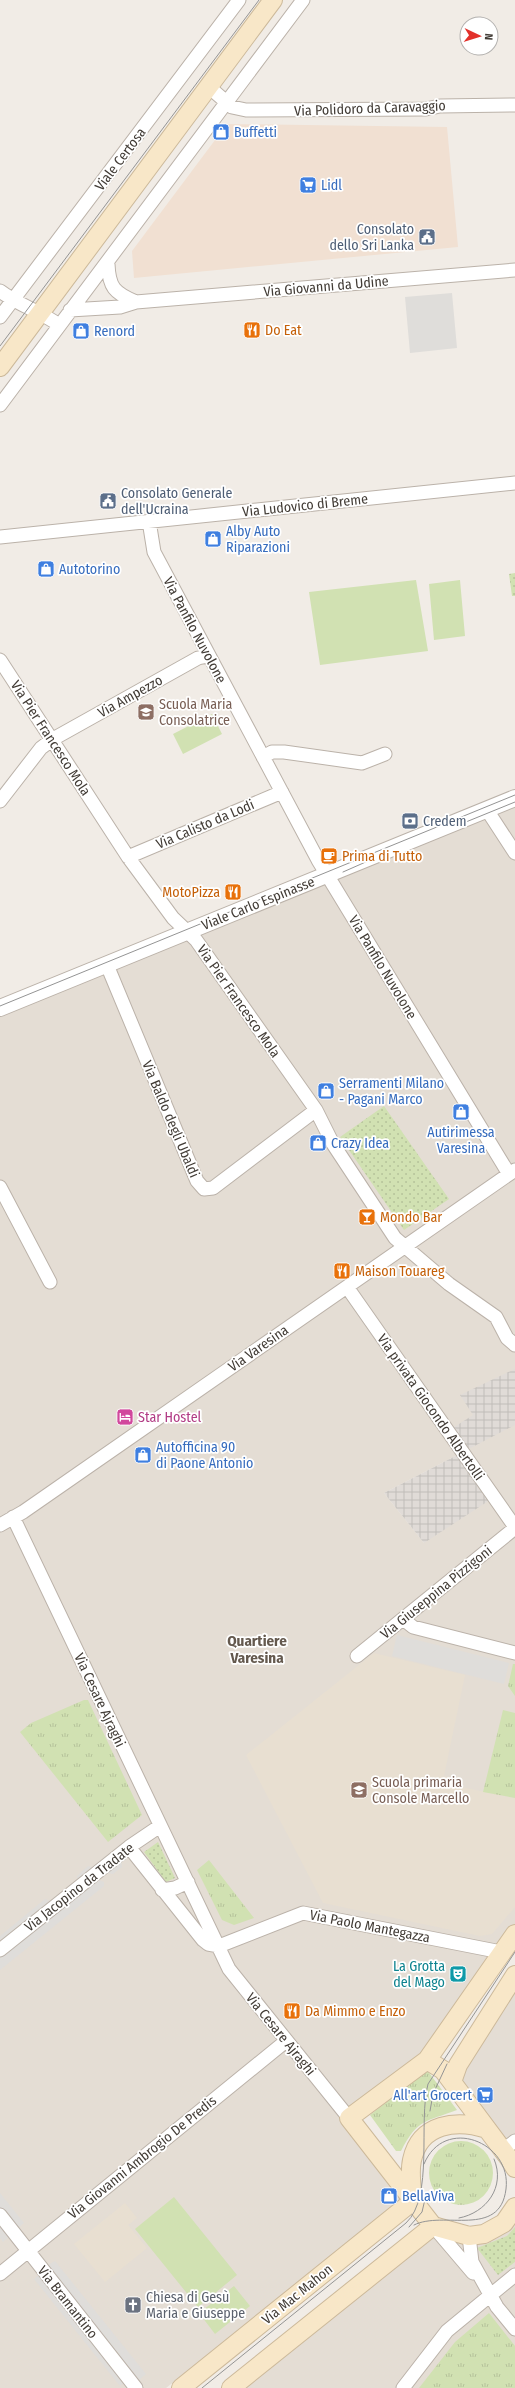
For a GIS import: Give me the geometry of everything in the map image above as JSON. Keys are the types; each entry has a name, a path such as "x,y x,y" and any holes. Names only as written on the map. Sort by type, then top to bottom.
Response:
{"main road":[{"name":"Viale Certosa","path":"0,367 273,0"},
{"path":"515,1934 426,2060 349,2118 433,2226 469,2236 484,2234 499,2227 515,2207"},
{"path":"452,2082 458,2065 515,1975"},
{"path":"426,2060 439,2067 487,2129 509,2146 515,2168"},
{"path":"413,2201 412,2160 423,2138 435,2129 452,2123 464,2123 487,2129"},
{"name":"Via Mac Mahon","path":"181,2388 413,2201"},
{"path":"231,2388 433,2226"}],"street":[{"name":"Viale Certosa","path":"0,318 12,300 239,0"},
{"path":"0,405 70,310 108,264 304,0"},
{"path":"209,87 227,103"},
{"name":"Via Polidoro da Caravaggio","path":"227,103 246,110 426,109 440,106 515,105"},
{"name":"Via Giovanni da Udine","path":"108,264 109,279 114,289 120,296 136,302"},
{"name":"Via Giovanni da Udine","path":"70,310 120,307 136,302 515,270"},
{"path":"0,291 12,300 40,312 59,325"},
{"name":"Via Ludovico di Breme","path":"0,537 149,520 515,483"},
{"name":"Via Panfilo Nuvolone","path":"149,520 154,552 208,656 327,875 512,1172"},
{"name":"Via Ampezzo","path":"0,801 41,748 53,739 198,658 208,656"},
{"name":"Via Pier Francesco Mola","path":"0,660 53,739 128,857 173,918 189,932 316,1110 337,1150 395,1238 448,1284 496,1317 506,1338 515,1345"},
{"path":"263,757 272,752 284,752 362,762 385,754"},
{"name":"Via Calisto da Lodi","path":"128,857 282,792"},
{"name":"Viale Carlo Espinasse","path":"0,1008 515,798"},
{"path":"487,810 515,853"},
{"name":"Via Baldo degli Ubaldi","path":"107,965 197,1181 204,1188 213,1188 316,1110"},
{"name":"Via Varesina","path":"0,1525 512,1172"},
{"path":"0,1186 50,1282"},
{"name":"Via privata Giocondo Albertolli","path":"347,1286 515,1527"},
{"name":"Via Cesare Ajraghi","path":"13,1517 229,1969 349,2118"},
{"name":"Via Giuseppina Pizzigoni","path":"357,1656 515,1527"},
{"path":"403,1619 413,1627 515,1653"},
{"name":"Via Jacopino da Tradate","path":"0,1950 129,1847 160,1826"},
{"path":"129,1847 203,1940 219,1946"},
{"path":"162,1890 175,1888 188,1882"},
{"name":"Via Paolo Mantegazza","path":"219,1946 303,1913 501,1952"},
{"name":"Via Giovanni Ambrogio De Predis","path":"0,2274 27,2250 286,2041"},
{"name":"Via Bramantino","path":"0,2215 136,2388"},
{"path":"433,2226 491,2294"},
{"path":"469,2236 472,2262 497,2307 515,2329"},
{"path":"403,2388 448,2331 515,2275"}],"shaded area":[{"path":"227,124 447,127 458,247 134,278 132,251"},
{"path":"452,293 457,348 410,353 405,297"},
{"path":"515,800 515,850 490,811"},
{"path":"487,811 515,854 515,1169 0,1523 0,1009"},
{"path":"515,1171 515,1930 438,2042 347,2119 404,2199 166,2388 0,2388 0,1528","holes":["461,1453 424,1543 384,1493"]},
{"path":"515,1369 515,1425 463,1452 448,1431 473,1415 460,1395"},
{"path":"461,1453 493,1498 424,1543 384,1493"},
{"path":"397,1635 509,1663 504,1684 392,1656"},
{"name":"Scuola primaria Console Marcello","path":"374,1653 465,1675 444,1776 457,1779 456,1786 515,1798 515,1907 492,1934 480,1936 323,1903 246,1755"},
{"path":"121,1860 122,1867 113,1874 107,1873"},
{"path":"88,1866 93,1867 77,1880 77,1876"},
{"path":"99,1880 104,1882 104,1886 0,1970 0,1958"},
{"path":"45,1899 50,1901 0,1941 0,1936"},
{"path":"515,1977 515,2161 456,2073"},
{"path":"0,2193 24,2223 16,2230 0,2210"},
{"path":"125,2203 137,2218 128,2225 147,2248 105,2282 74,2244"},
{"path":"515,2211 515,2388 240,2388 433,2234 470,2237"},
{"path":"0,2223 10,2236 3,2242 0,2238"},
{"path":"55,2261 146,2374 139,2380 48,2265"},
{"path":"40,2274 126,2381 120,2386 34,2279"}],"green space":[{"path":"515,573 515,596 512,596 509,574"},
{"path":"416,580 428,651 320,665 309,592"},
{"path":"460,580 465,636 434,640 429,584"},
{"path":"212,714 222,734 183,754 173,734"},
{"path":"384,1106 449,1199 404,1230 340,1137"},
{"path":"513,1664 515,1664 515,1696 508,1686"},
{"path":"84,1700 88,1700 142,1815 108,1842 20,1732 31,1723"},
{"path":"503,1710 515,1713 515,1798 483,1792"},
{"path":"158,1842 175,1878 166,1882 144,1852"},
{"path":"209,1860 254,1918 234,1925 222,1920 197,1870"},
{"path":"427,2070 457,2110 430,2120 418,2127 407,2140 401,2151 396,2151 370,2115"},
{"path":"461,2141 473,2144 484,2150 490,2161 493,2173 490,2185 484,2196 473,2202 461,2205 449,2202 438,2196 432,2185 429,2173 432,2161 438,2150 449,2144"},
{"path":"174,2197 237,2275 198,2307 135,2229"},
{"path":"515,2227 515,2262 498,2275 477,2248 507,2236"},
{"path":"234,2286 250,2306 215,2334 199,2313"},
{"path":"489,2313 515,2346 515,2388 419,2388 455,2342"}],"tram line":[{"path":"0,346 259,0"},
{"path":"0,1006 515,795"},
{"path":"461,824 515,802"},
{"path":"343,872 368,861"},
{"path":"202,2388 406,2223 415,2211 420,2196 423,2178 424,2118 428,2084 515,1952"},
{"path":"430,2111 433,2094 447,2064"},
{"path":"414,2225 426,2221 469,2220 482,2218 493,2214 502,2204 506,2189 505,2172 499,2158 488,2148 475,2140 460,2138 446,2141 434,2149 424,2164"},
{"path":"459,2218 478,2211 491,2197 495,2189 497,2179 497,2169 494,2159"},
{"path":"409,2227 422,2212 426,2195"}],"place":[{"name":"Buffetti","path":"221,132"},
{"name":"Lidl","path":"308,185"},
{"name":"Consolato dello Sri Lanka","path":"427,237"},
{"name":"Do Eat","path":"252,330"},
{"name":"Renord","path":"81,331"},
{"name":"Consolato Generale dell'Ucraina","path":"108,501"},
{"name":"Alby Auto Riparazioni","path":"213,539"},
{"name":"Autotorino","path":"46,569"},
{"name":"Scuola Maria Consolatrice","path":"146,712"},
{"name":"Credem","path":"410,821"},
{"name":"Prima di Tutto","path":"329,856"},
{"name":"MotoPizza","path":"233,892"},
{"name":"Serramenti Milano - Pagani Marco","path":"326,1091"},
{"name":"Autirimessa Varesina","path":"461,1112"},
{"name":"Crazy Idea","path":"318,1143"},
{"name":"Mondo Bar","path":"367,1217"},
{"name":"Maison Touareg","path":"342,1271"},
{"name":"Star Hostel","path":"125,1417"},
{"name":"Autofficina 90 di Paone Antonio","path":"143,1455"},
{"name":"Scuola primaria Console Marcello","path":"359,1790"},
{"name":"La Grotta del Mago","path":"458,1974"},
{"name":"Da Mimmo e Enzo","path":"292,2011"},
{"name":"All'art Grocert","path":"485,2095"},
{"name":"BellaViva","path":"389,2196"},
{"name":"Chiesa di Gesù Maria e Giuseppe","path":"133,2305"}],"district":[{"name":"Quartiere Varesina","path":"257,1650"}]}
